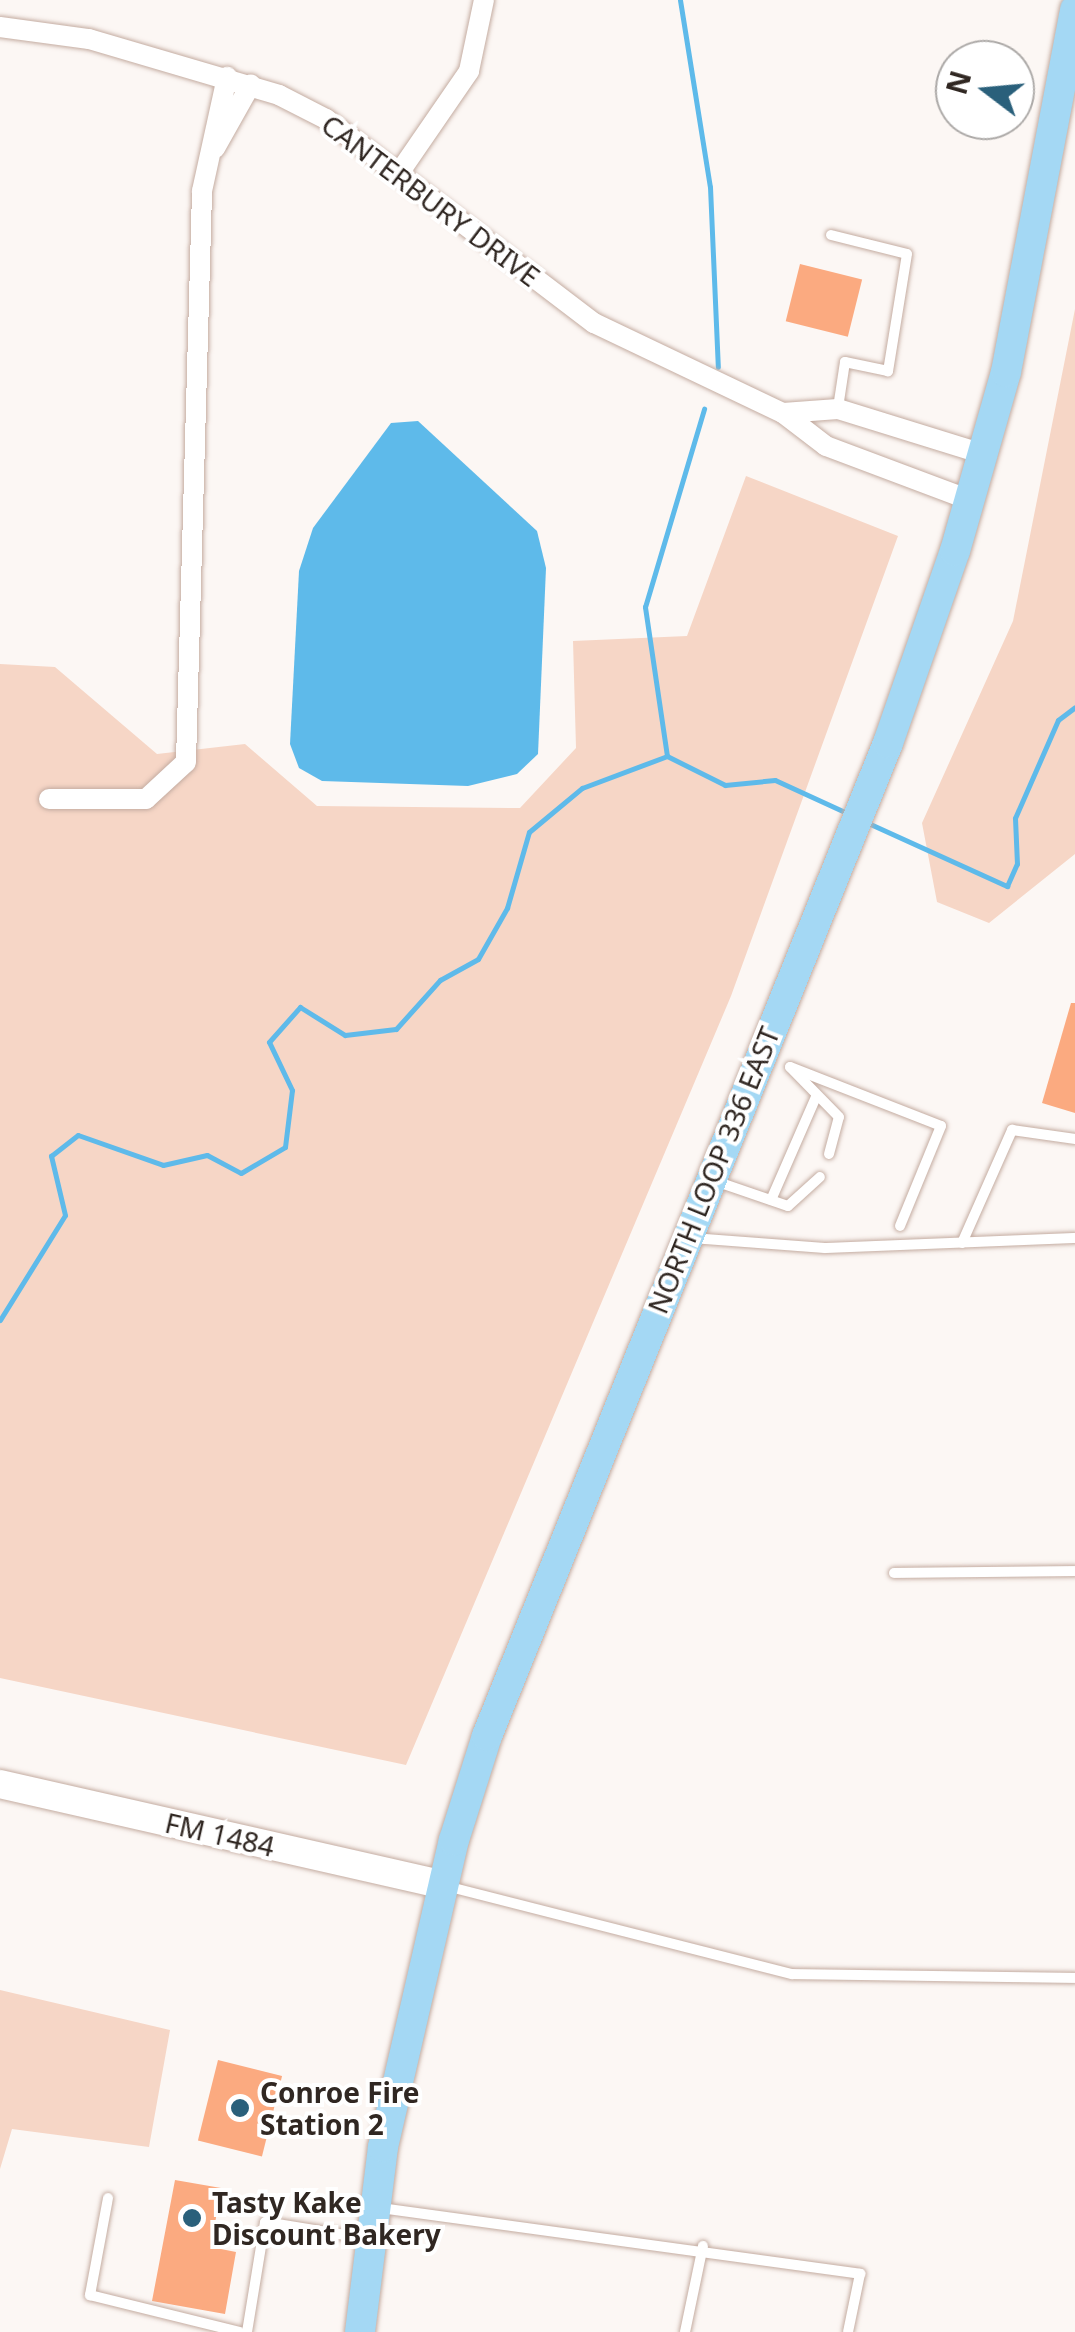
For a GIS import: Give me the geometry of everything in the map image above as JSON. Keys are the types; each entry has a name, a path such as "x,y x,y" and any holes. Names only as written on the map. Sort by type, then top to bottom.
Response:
{"main road":[{"name":"NORTH LOOP 336 EAST","path":"360,2332 375,2207 441,1884 487,1736 758,1055 888,742 970,500 983,454 1075,10"},
{"name":"FM 1484","path":"0,1784 441,1884"}],"street":[{"path":"399,173 469,71 484,0"},
{"name":"CANTERBURY DRIVE","path":"0,27 227,76 326,119 594,323 783,413 826,446 970,500"},
{"path":"49,799 146,799 186,762 202,192 227,76"},
{"path":"214,150 251,84"},
{"name":"CANTERBURY DRIVE","path":"783,413 838,409 983,454"}],"lane":[{"path":"831,235 906,254 888,371 845,362 838,409"},
{"path":"758,1055 941,1126 900,1226"},
{"path":"790,1067 838,1116 829,1154"},
{"path":"771,1200 816,1097"},
{"path":"962,1243 1012,1130 1075,1138"},
{"path":"709,1179 771,1200 803,1200 820,1177"},
{"path":"686,1238 824,1248 1075,1238"},
{"path":"894,1573 1075,1572"},
{"path":"441,1884 776,1971 1075,1978"},
{"path":"108,2198 90,2295 244,2332 265,2222 371,2240"},
{"path":"375,2207 703,2246 860,2274 848,2332"},
{"path":"685,2332 703,2246"}],"shaded area":[{"path":"1075,309 1075,854 989,923 937,902 922,823 1013,621"},
{"path":"746,476 898,536 731,996 406,1765 0,1678 0,664 55,667 157,754 245,744 317,806 520,808 576,748 573,641 687,636"},
{"path":"0,1990 170,2030 149,2147 12,2129 0,2169"}],"water":[{"path":"418,421 537,531 546,568 538,754 517,774 468,786 322,781 299,768 290,744 299,571 313,528 391,423"}],"building":[{"path":"800,264 862,279 848,337 786,321"},
{"path":"1071,1003 1075,1003 1075,1113 1042,1103"},
{"name":"Conroe Fire Station 2","path":"218,2060 282,2076 262,2157 198,2141"},
{"name":"Tasty Kake Discount Bakery","path":"175,2180 221,2188 211,2247 236,2252 225,2314 152,2301"}],"waterway":[{"path":"680,0 710,187 718,367"},
{"path":"667,756 645,607 704,409"},
{"path":"868,823 1007,886 1017,864 1015,818 1058,720 1075,707"},
{"path":"667,756 725,785 775,780 849,814"},
{"path":"0,1320 65,1215 51,1156 78,1135 163,1165 207,1155 241,1173 285,1147 292,1090 269,1042 300,1007 345,1035 396,1029 440,980 478,959 507,908 529,832 582,788 667,756"}],"place":[{"name":"Conroe Fire Station 2","path":"240,2108"},
{"name":"Tasty Kake Discount Bakery","path":"192,2218"}]}
